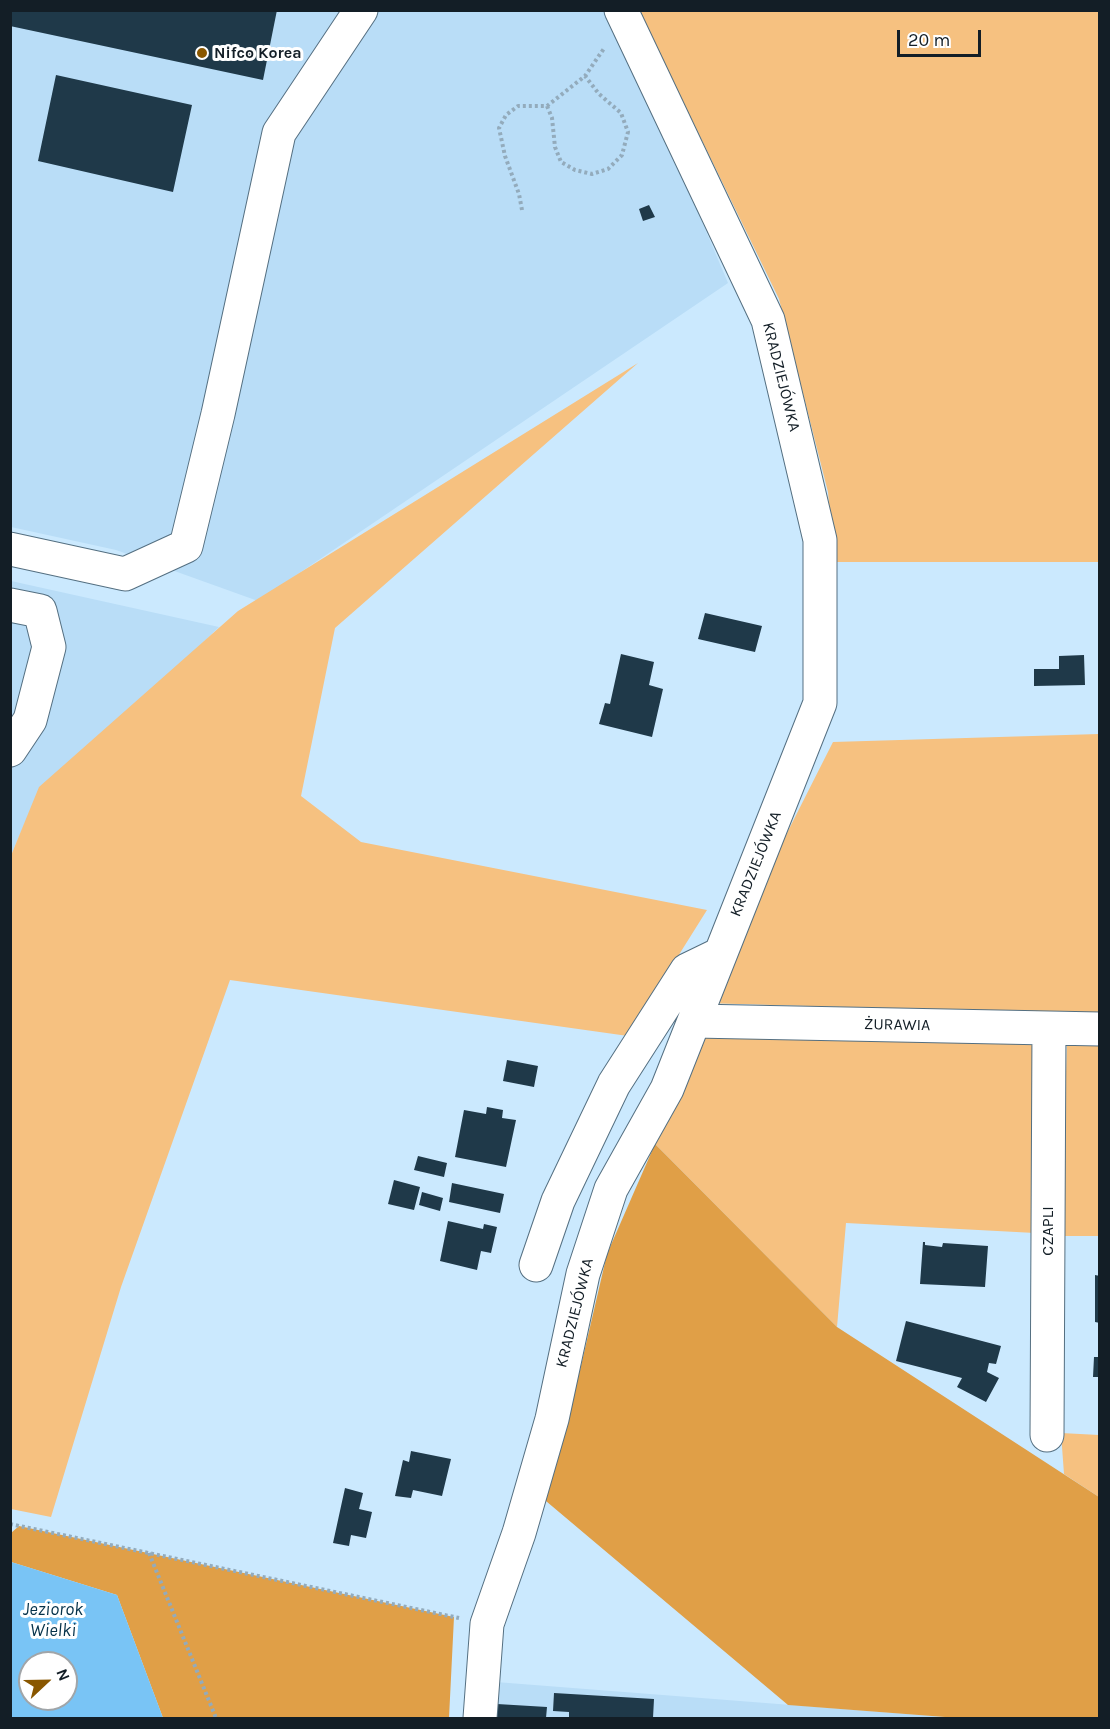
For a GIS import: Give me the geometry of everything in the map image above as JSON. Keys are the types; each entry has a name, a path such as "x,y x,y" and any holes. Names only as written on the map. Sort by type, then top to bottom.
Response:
{"street":[{"path":"10,549 125,574 186,546 218,414 279,133 361,10"},
{"name":"KRADZIEJÓWKA","path":"480,1719 487,1624 519,1533 552,1419 583,1274 611,1189 667,1089 820,703 820,540 768,320 626,20"},
{"path":"10,605 40,611 49,646 30,720 10,750"},
{"path":"536,1265 558,1200 614,1084 687,970 720,954"},
{"name":"ŻURAWIA","path":"694,1021 1100,1029"},
{"name":"CZAPLI","path":"1047,1435 1049,1028"}],"path":[{"path":"522,210 499,128 506,116 518,106 547,106 585,76 626,20"},
{"path":"547,106 552,118 555,147 561,162 574,170 592,174 608,169 622,155 628,132 621,113 599,94 585,76"},
{"path":"10,1524 487,1624"},
{"path":"149,1553 216,1719"}],"shaded area":[{"path":"11,11 605,11 668,141 728,283 258,601 116,550 11,527"},
{"path":"639,11 1099,11 1099,562 834,562 828,492 779,299"},
{"path":"638,363 335,628 301,796 361,842 707,910 628,1036 230,980 121,1287 51,1517 11,1509 10,858 39,787 238,611"},
{"path":"11,581 219,627 31,809 11,855"},
{"path":"1099,734 1099,1014 701,1003 833,742"},
{"path":"702,1037 1033,1042 1035,1233 846,1223 837,1327 655,1144"},
{"path":"1067,1039 1099,1040 1099,1236 1061,1236"},
{"path":"655,1144 837,1327 1099,1497 1099,1718 958,1718 788,1705 540,1496 580,1370 607,1254"},
{"path":"1061,1433 1099,1435 1099,1497 1064,1474"},
{"path":"19,1526 454,1617 449,1718 163,1718 117,1595 11,1562 11,1533"},
{"path":"483,1681 958,1718 483,1718"}],"water":[{"name":"Jeziorok Wielki","path":"11,1562 117,1595 163,1718 11,1718"}],"building":[{"name":"Nifco Korea","path":"10,10 277,10 263,80 10,26"},
{"path":"56,75 192,105 173,192 38,161"},
{"path":"649,205 655,217 643,221 639,209"},
{"path":"705,613 762,626 755,652 698,639"},
{"path":"621,654 654,662 649,685 663,689 652,737 599,724 605,703 610,704"},
{"path":"1084,655 1085,685 1034,686 1034,669 1059,669 1059,656"},
{"path":"507,1060 538,1066 534,1087 503,1081"},
{"path":"487,1107 503,1110 502,1118 516,1120 506,1167 455,1157 464,1110 486,1114"},
{"path":"418,1156 447,1163 444,1177 414,1170"},
{"path":"394,1180 420,1187 414,1210 388,1204"},
{"path":"452,1183 504,1194 500,1213 449,1202"},
{"path":"422,1192 443,1198 440,1211 419,1205"},
{"path":"448,1221 483,1229 484,1224 497,1227 491,1253 481,1251 477,1270 440,1261"},
{"path":"923,1242 925,1245 942,1247 943,1243 988,1246 985,1287 920,1284"},
{"path":"1095,1275 1100,1276 1100,1323 1095,1322"},
{"path":"906,1321 1001,1346 996,1364 989,1363 987,1372 999,1378 986,1402 957,1387 962,1378 896,1361"},
{"path":"1094,1357 1100,1357 1100,1377 1093,1377"},
{"path":"411,1451 451,1459 442,1496 413,1490 411,1498 395,1496 403,1460 409,1462"},
{"path":"345,1488 363,1493 359,1509 372,1512 366,1538 351,1535 349,1546 333,1543"},
{"path":"554,1693 654,1699 653,1718 569,1718 569,1712 553,1711"},
{"path":"497,1704 547,1707 546,1718 496,1718"}],"place":[{"name":"Nifco Korea","path":"202,53"}]}
